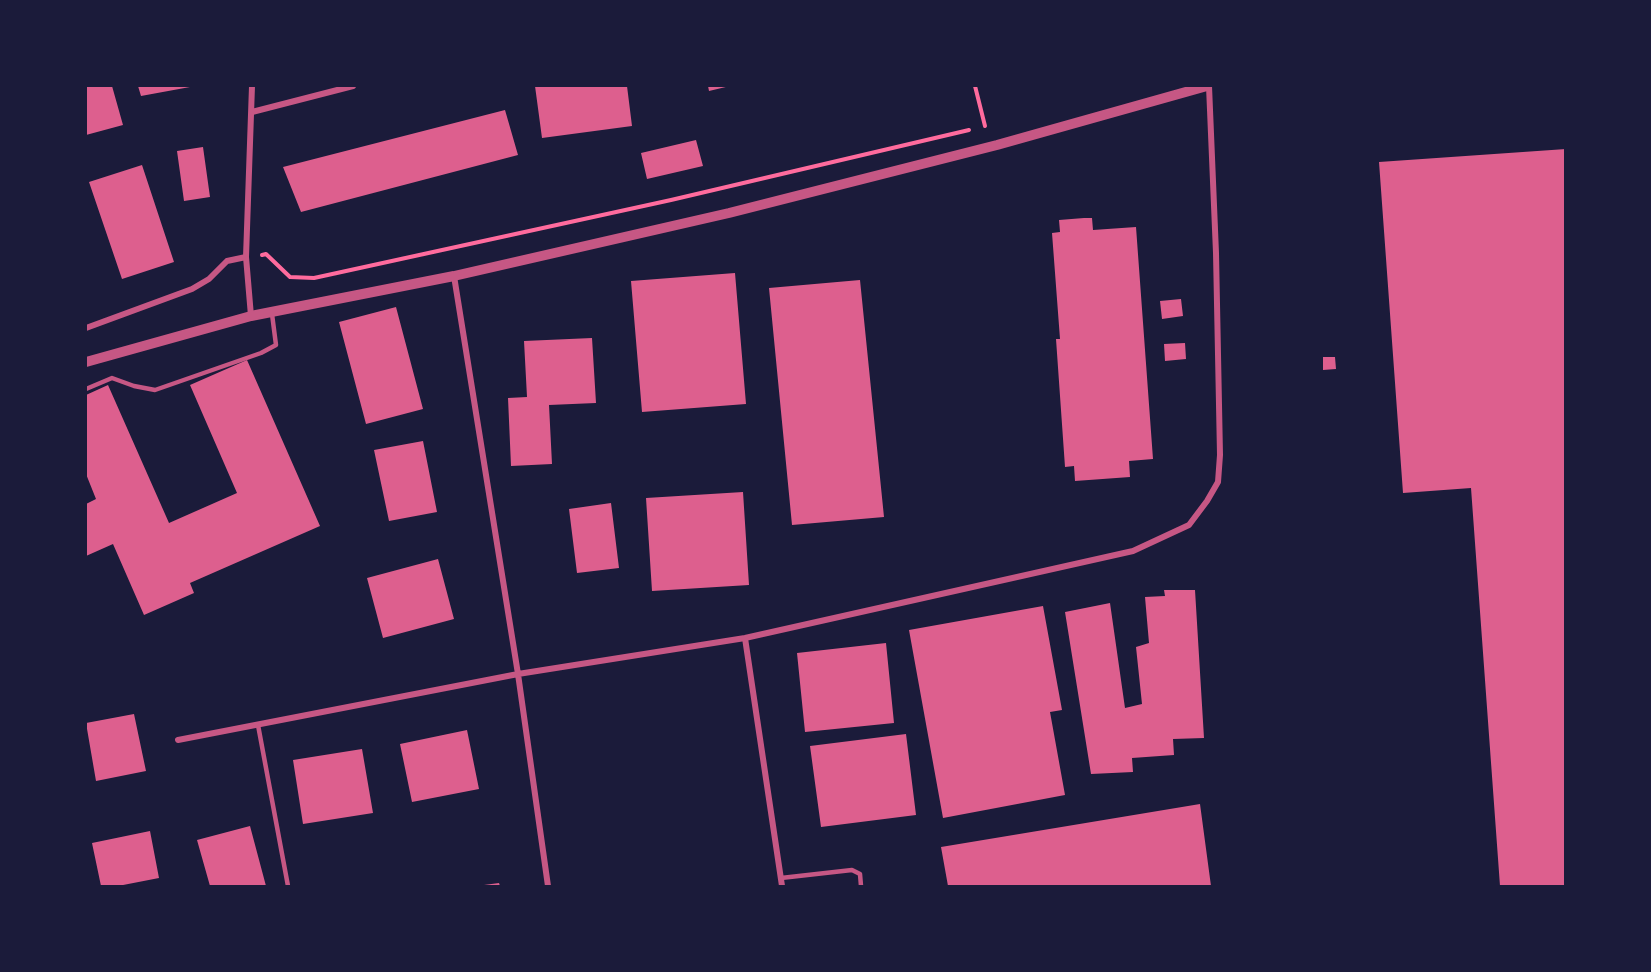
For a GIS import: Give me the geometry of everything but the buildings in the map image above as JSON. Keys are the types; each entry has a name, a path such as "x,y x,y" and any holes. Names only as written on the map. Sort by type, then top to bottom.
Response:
{"street":[{"path":"251,316 246,257 252,86"},
{"path":"252,112 353,86"},
{"path":"86,362 251,316 454,276 729,213 952,156 1208,86 1216,253 1220,454 1218,482 1189,525 1133,551 745,638 518,674 178,740"},
{"path":"86,328 192,289 209,279 227,261 246,257"},
{"path":"454,276 518,674 548,886"},
{"path":"745,638 782,886"}],"lane":[{"path":"86,389 112,378 155,390 261,353 276,345 272,312"},
{"path":"258,725 288,886"},
{"path":"781,878 852,870 860,874 861,886"}],"path":[{"path":"975,86 985,126"},
{"path":"246,257 266,254 290,277 314,278 671,200 973,129"}]}
